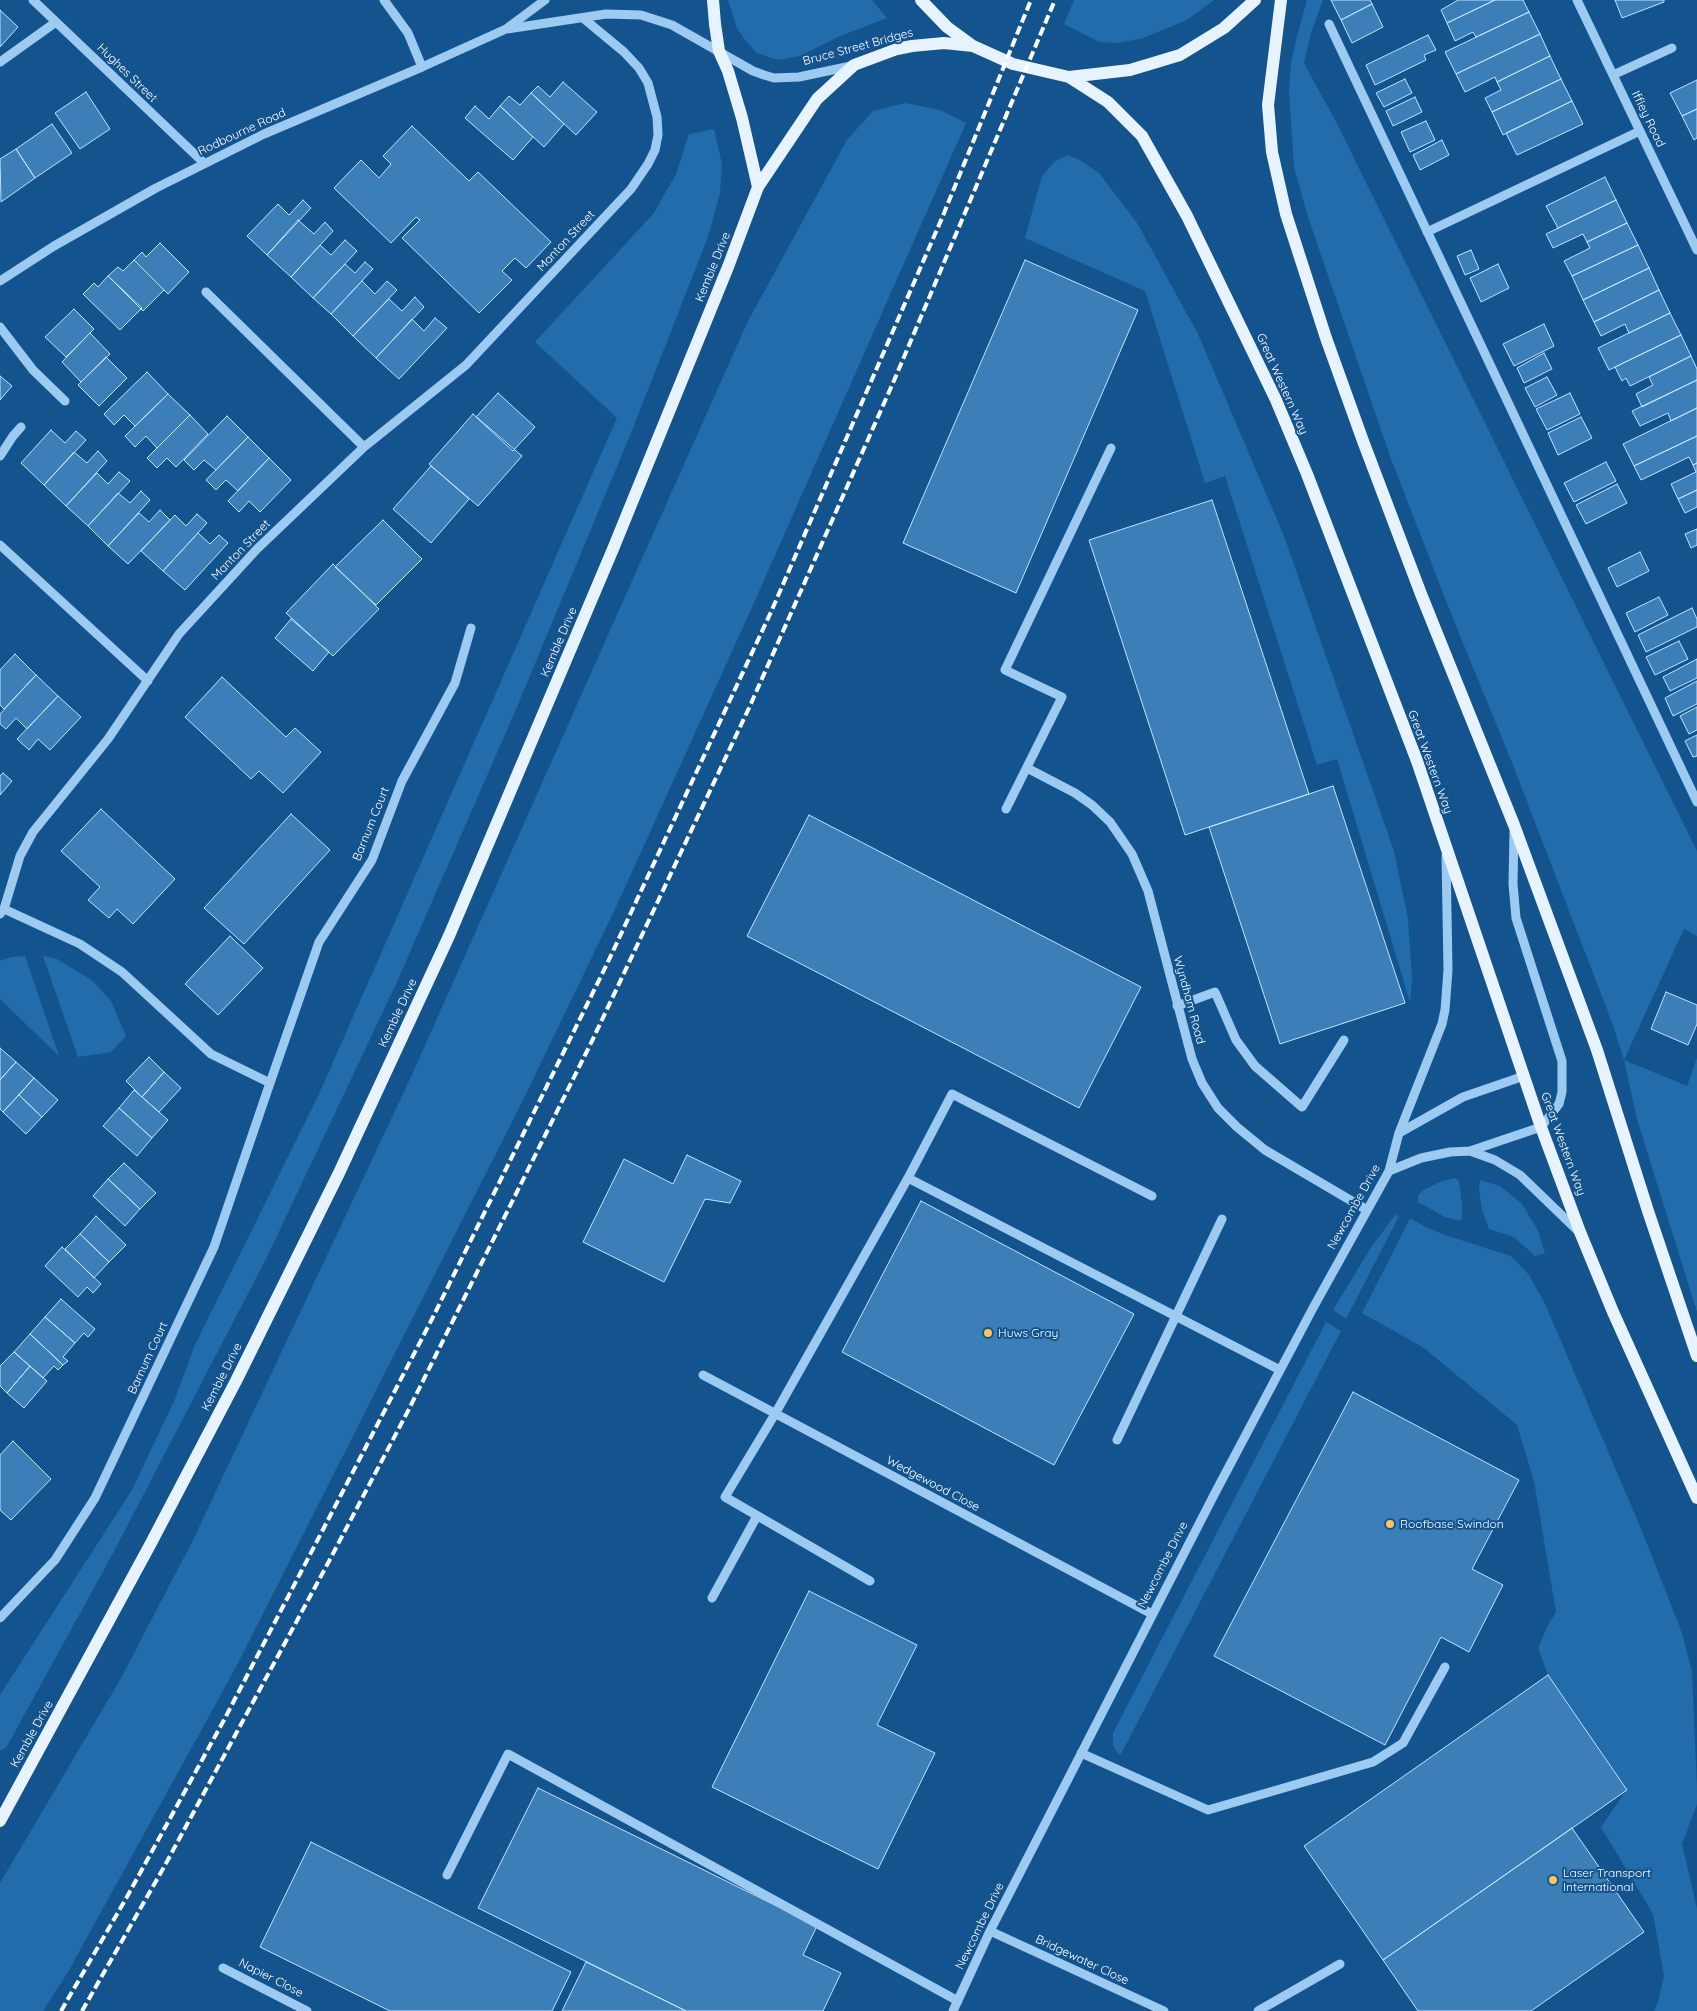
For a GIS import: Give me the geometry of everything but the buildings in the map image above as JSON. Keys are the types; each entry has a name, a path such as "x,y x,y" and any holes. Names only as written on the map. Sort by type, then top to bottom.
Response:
{"main road":[{"path":"713,0 714,24 719,51 728,71 742,118 758,187"},
{"name":"Bruce Street Bridges","path":"921,0 947,27 973,46 1013,64 1068,77 1130,70 1180,54 1201,44 1224,28 1255,0"},
{"path":"1280,0 1268,105 1272,152 1286,214 1326,338 1363,441 1421,594 1514,825 1597,1050 1648,1211 1697,1356"},
{"name":"Bruce Street Bridges","path":"854,65 897,49 912,46 944,43 973,46"},
{"name":"Kemble Drive","path":"1,1816 150,1545 236,1381 338,1173 449,936 613,549 724,276 758,187 817,99 854,65"},
{"name":"Great Western Way","path":"1068,77 1108,102 1142,136 1191,224 1276,400 1307,474 1417,761 1541,1127 1580,1232 1613,1312 1697,1498"}],"street":[{"name":"Hughes Street","path":"33,0 204,164"},
{"path":"384,0 408,33 422,67"},
{"name":"Rodbourne Road","path":"0,280 105,217 204,164 264,134 506,29 545,0"},
{"name":"Iffley Road","path":"1577,0 1697,250"},
{"name":"Rodbourne Road","path":"506,29 618,13 646,16 672,25 719,51"},
{"name":"Manton Street","path":"2,912 20,856 33,832 108,739 179,634 257,549 364,447 466,365 631,189 648,164 655,150 658,135 654,99 648,84 639,68 601,32 583,18"},
{"path":"0,62 56,22"},
{"path":"1330,24 1697,802"},
{"path":"1613,75 1672,48"},
{"name":"Bruce Street Bridges","path":"719,51 753,71 774,78 799,76 854,65"},
{"path":"1427,232 1640,131"},
{"path":"206,292 364,447"},
{"path":"0,327 33,370 65,401"},
{"path":"0,456 21,427"},
{"path":"1006,809 1062,697 1006,670 1111,448"},
{"path":"0,545 148,681"},
{"name":"Barnum Court","path":"0,1618 55,1560 95,1498 214,1248 319,942 372,860 402,781 455,683 471,628"},
{"name":"Wyndham Road","path":"1027,768 1075,793 1092,805 1110,822 1132,854 1148,891 1177,1006 1195,1067 1202,1084 1218,1108 1237,1127 1265,1150 1367,1210"},
{"path":"1389,1170 1431,1156 1450,1152 1470,1151 1541,1127 1559,1104 1563,1074 1562,1061 1516,918 1513,884 1514,825"},
{"name":"Newcombe Drive","path":"953,2011 990,1931 1152,1614 1280,1370 1389,1170 1399,1133 1442,1024 1445,1010 1448,970 1446,845"},
{"path":"2,912 80,944 122,972 211,1054 270,1083"},
{"path":"1177,1006 1215,992 1236,1040 1255,1066 1302,1107 1344,1040"},
{"path":"1399,1133 1463,1097 1524,1076"},
{"path":"870,1581 725,1497 775,1414 908,1178 952,1094 1152,1196"},
{"path":"1470,1151 1495,1160 1520,1175 1580,1232"},
{"path":"908,1178 1280,1370"},
{"path":"1117,1440 1222,1219"},
{"name":"Wedgewood Close","path":"703,1375 1152,1614"},
{"path":"712,1598 757,1516"},
{"path":"1081,1753 1208,1810 1373,1762 1403,1743 1445,1667"},
{"path":"447,1875 508,1754 958,2001"},
{"name":"Bridgewater Close","path":"990,1931 1164,2011"},
{"path":"1258,2011 1340,1964"},
{"name":"Napier Close","path":"223,1968 307,2011"}],"shaded area":[{"path":"728,0 872,0 887,18 838,37 800,56 778,60 757,53 746,41 737,28"},
{"path":"1074,0 1214,0 1187,20 1143,38 1118,43 1099,42 1064,24"},
{"path":"1307,0 1323,0 1311,33 1304,63 1335,120 1697,851 1697,936 1684,929 1624,1060 1613,1025 1511,760 1391,459 1308,217 1294,167 1289,90 1291,63"},
{"path":"905,103 940,110 966,123 753,605 617,905 523,1100 236,1667 68,1972 43,2011 0,2011 0,1883 120,1680 193,1540 410,1079 748,321 847,140 873,111"},
{"path":"714,129 722,164 720,193 708,237 633,428 517,707 396,984 267,1257 111,1557 6,1748 0,1750 0,1695 132,1490 175,1399 194,1347 319,1094 617,418 535,342 654,213 676,174 689,134"},
{"path":"1067,155 1078,159 1099,173 1137,223 1198,334 1284,536 1394,851 1408,919 1412,979 1410,1002 1337,759 1317,765 1225,476 1205,483 1145,291 1025,238 1042,176 1054,162"},
{"path":"25,956 59,1056 0,999 0,961 11,957"},
{"path":"43,956 57,959 93,981 111,1001 126,1036 111,1052 78,1057"},
{"path":"1697,1058 1697,1312 1637,1119 1624,1060 1687,1086"},
{"path":"1455,1178 1459,1181 1462,1206 1462,1219 1460,1221 1445,1217 1418,1202 1418,1195 1425,1189 1442,1181"},
{"path":"1480,1180 1500,1186 1522,1204 1538,1231 1545,1253 1535,1256 1514,1237 1489,1229 1482,1210 1479,1190"},
{"path":"1395,1215 1399,1216 1346,1319 1333,1310 1370,1249"},
{"path":"1410,1218 1445,1235 1511,1256 1529,1275 1545,1304 1642,1531 1682,1633 1692,1672 1697,1787 1697,1804 1682,1844 1697,1909 1697,2011 1654,2011 1664,1976 1653,1914 1601,1827 1627,1789 1548,1675 1538,1648 1556,1612 1534,1481 1517,1425 1424,1348 1362,1313"},
{"path":"1326,1322 1341,1331 1120,1756 1113,1745 1113,1733"}],"railway":[{"path":"61,2011 128,1895 224,1720 432,1319 607,964 771,612 942,218 1031,0"},
{"path":"82,2011 164,1867 327,1565 409,1409 592,1041 749,708 893,383 1055,0"}],"place":[{"name":"Huws Gray","path":"988,1333"},
{"name":"Roofbase Swindon","path":"1390,1524"},
{"name":"Laser Transport International","path":"1553,1880"}]}
